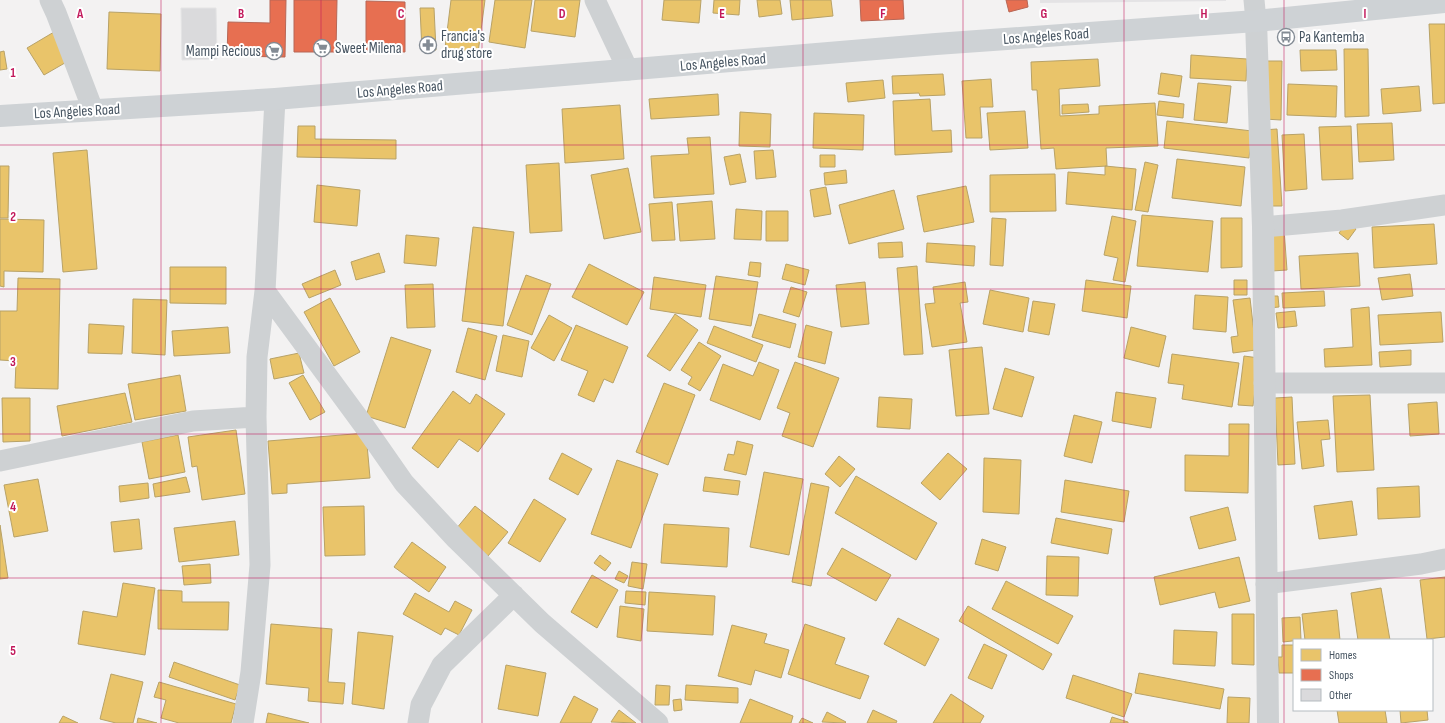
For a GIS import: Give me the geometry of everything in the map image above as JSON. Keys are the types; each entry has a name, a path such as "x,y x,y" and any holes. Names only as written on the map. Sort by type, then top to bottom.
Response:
{"main road":[{"name":"Los Angeles Road","path":"0,116 275,99 628,70 928,44 1255,11 1445,2"}],"street":[{"path":"50,0 93,110"},
{"path":"595,0 628,70"},
{"path":"1255,11 1263,227 1268,723"},
{"path":"243,723 250,672 260,565 256,417 257,357 264,291 275,99"},
{"path":"1263,227 1342,220 1445,205"},
{"path":"264,291 365,427 404,483 456,539 542,623 658,723"},
{"path":"1264,383 1445,383"},
{"path":"0,461 193,421 256,417"},
{"path":"1266,584 1406,566 1445,559"},
{"path":"418,723 420,705 442,666 514,595"}],"shaded area":[{"path":"1040,0 1226,0 1226,1 1040,3"}],"building: Homes":[{"path":"451,0 485,0 478,53 445,48"},
{"path":"495,0 532,0 525,48 489,42"},
{"path":"535,0 580,0 575,37 531,31"},
{"path":"664,0 701,0 699,23 662,20"},
{"path":"714,0 740,0 739,15 713,13"},
{"path":"757,0 780,0 782,14 759,17"},
{"path":"790,0 831,0 833,16 792,20"},
{"path":"420,8 434,8 436,50 422,51"},
{"path":"109,12 161,14 160,71 107,69"},
{"path":"1429,24 1445,24 1445,103 1433,104"},
{"path":"54,32 70,60 44,75 27,48"},
{"path":"1344,49 1368,49 1369,116 1345,117"},
{"path":"1300,50 1336,50 1337,70 1301,71"},
{"path":"4,51 7,69 0,70 0,52"},
{"path":"1191,55 1247,59 1246,81 1190,78"},
{"path":"1098,59 1100,86 1059,89 1060,116 1099,114 1099,106 1155,103 1158,146 1106,148 1107,166 1056,169 1054,148 1041,149 1037,90 1032,90 1031,62"},
{"path":"1266,61 1282,61 1281,120 1264,119"},
{"path":"1161,73 1182,76 1179,97 1158,94"},
{"path":"943,74 945,95 920,96 919,93 893,94 892,76"},
{"path":"991,79 993,107 980,107 982,138 966,138 962,81"},
{"path":"883,80 885,98 848,102 846,83"},
{"path":"1198,83 1231,86 1227,123 1194,120"},
{"path":"1288,84 1337,86 1336,117 1287,115"},
{"path":"1419,86 1421,111 1383,114 1381,89"},
{"path":"718,94 719,115 651,119 649,99"},
{"path":"930,99 932,131 951,130 952,152 895,155 893,101"},
{"path":"1159,101 1184,104 1183,118 1157,115"},
{"path":"1088,104 1089,112 1062,114 1062,105"},
{"path":"620,105 624,159 565,163 562,109"},
{"path":"1025,111 1028,148 990,150 987,113"},
{"path":"740,112 771,114 770,147 739,146"},
{"path":"814,113 864,115 863,150 813,148"},
{"path":"1167,121 1252,131 1249,158 1164,148"},
{"path":"1392,123 1394,160 1359,162 1357,124"},
{"path":"298,126 315,126 315,139 396,140 396,159 297,157"},
{"path":"1351,126 1353,179 1322,180 1319,127"},
{"path":"1277,129 1282,206 1267,206 1263,130"},
{"path":"1304,134 1307,189 1285,191 1282,135"},
{"path":"710,137 714,194 654,198 651,156 689,154 687,138"},
{"path":"87,150 97,269 63,272 53,153"},
{"path":"773,150 776,177 756,179 754,151"},
{"path":"740,154 746,182 730,185 724,157"},
{"path":"820,155 835,155 835,167 820,167"},
{"path":"1177,159 1245,167 1241,206 1172,198"},
{"path":"1145,162 1158,165 1148,212 1135,210"},
{"path":"559,163 562,231 530,233 526,165"},
{"path":"0,166 9,166 8,218 0,218"},
{"path":"1105,166 1136,169 1132,210 1066,204 1068,172 1105,175"},
{"path":"628,168 641,232 604,239 591,175"},
{"path":"846,170 847,183 825,185 824,173"},
{"path":"1055,174 1056,211 990,212 990,175"},
{"path":"317,185 360,190 357,226 314,222"},
{"path":"966,186 974,222 924,232 917,196"},
{"path":"826,187 831,214 814,217 810,190"},
{"path":"894,190 904,229 849,244 839,205"},
{"path":"712,201 715,239 680,241 677,204"},
{"path":"672,202 675,240 652,241 649,204"},
{"path":"736,209 762,211 761,240 734,239"},
{"path":"766,211 788,211 788,241 766,241"},
{"path":"1142,215 1213,221 1208,272 1137,266"},
{"path":"1112,216 1136,221 1125,282 1113,280 1118,258 1104,255"},
{"path":"992,218 1006,219 1003,266 990,265"},
{"path":"1221,218 1242,218 1242,267 1221,268"},
{"path":"0,219 44,220 43,272 4,271 4,287 0,286"},
{"path":"1347,222 1356,229 1348,240 1339,233"},
{"path":"1434,224 1437,264 1374,268 1372,227"},
{"path":"473,227 514,232 503,326 462,321"},
{"path":"1284,229 1287,270 1272,271 1270,230"},
{"path":"406,235 439,238 436,266 404,263"},
{"path":"902,242 903,257 879,258 878,243"},
{"path":"927,243 975,246 974,266 926,262"},
{"path":"379,253 385,272 356,280 351,262"},
{"path":"1358,253 1360,286 1301,289 1299,256"},
{"path":"750,262 761,263 760,277 748,275"},
{"path":"589,264 644,292 627,325 572,297"},
{"path":"786,264 809,270 805,285 782,279"},
{"path":"917,266 923,354 904,355 897,268"},
{"path":"170,267 226,267 226,304 170,303"},
{"path":"335,270 341,285 309,298 302,284"},
{"path":"1410,274 1413,296 1382,300 1378,278"},
{"path":"526,275 551,284 532,335 507,325"},
{"path":"716,276 758,282 751,326 709,319"},
{"path":"654,277 706,285 701,317 650,309"},
{"path":"18,278 60,279 58,389 15,388 16,361 0,360 0,311 17,311"},
{"path":"1086,280 1131,286 1127,318 1082,311"},
{"path":"1234,280 1247,280 1247,295 1234,295"},
{"path":"865,282 869,324 841,327 836,285"},
{"path":"965,282 968,302 960,303 967,342 932,347 925,304 935,303 933,287"},
{"path":"433,284 435,327 407,328 405,285"},
{"path":"791,287 807,292 799,317 783,312"},
{"path":"990,290 1029,298 1023,332 983,324"},
{"path":"1324,291 1325,306 1283,308 1282,293"},
{"path":"1195,295 1228,297 1226,332 1193,329"},
{"path":"1268,296 1278,296 1279,307 1269,308"},
{"path":"330,298 360,352 334,366 304,312"},
{"path":"1250,298 1256,350 1233,353 1231,337 1238,336 1233,300"},
{"path":"133,299 167,300 165,355 132,353"},
{"path":"1033,301 1055,304 1049,335 1028,331"},
{"path":"1369,307 1372,365 1325,367 1324,349 1353,347 1351,309"},
{"path":"1295,311 1297,326 1278,328 1276,313"},
{"path":"1441,312 1443,342 1380,345 1378,315"},
{"path":"675,314 698,330 670,371 647,356"},
{"path":"759,314 796,324 790,348 752,337"},
{"path":"549,315 572,328 554,361 531,348"},
{"path":"89,324 124,326 122,354 88,353"},
{"path":"576,325 628,347 613,383 604,379 594,402 578,395 588,371 561,360"},
{"path":"806,325 832,332 825,364 798,357"},
{"path":"714,326 763,345 756,362 707,343"},
{"path":"228,327 230,353 174,356 172,331"},
{"path":"1131,327 1166,336 1159,367 1124,358"},
{"path":"468,328 497,336 485,380 456,372"},
{"path":"503,335 529,341 522,377 496,371"},
{"path":"391,337 431,350 405,428 366,416"},
{"path":"699,342 721,356 700,391 688,384 692,377 681,370"},
{"path":"982,347 989,414 956,416 949,350"},
{"path":"1411,350 1411,365 1380,367 1379,352"},
{"path":"299,353 304,373 274,379 270,359"},
{"path":"1172,354 1239,363 1232,407 1182,399 1184,385 1168,383"},
{"path":"1244,356 1259,358 1253,406 1238,405"},
{"path":"759,362 779,370 760,420 710,400 723,364 753,376"},
{"path":"795,362 839,378 813,447 782,436 790,413 777,408"},
{"path":"1005,368 1034,377 1022,417 993,409"},
{"path":"180,375 186,411 135,420 128,384"},
{"path":"303,375 325,412 310,420 289,383"},
{"path":"664,383 695,395 668,465 636,452"},
{"path":"453,391 470,404 476,394 505,414 478,452 459,439 438,468 412,448"},
{"path":"1116,392 1156,398 1151,428 1112,421"},
{"path":"125,393 132,422 62,436 57,406"},
{"path":"1370,395 1374,470 1337,472 1333,396"},
{"path":"879,397 912,399 910,429 877,427"},
{"path":"1292,397 1295,464 1278,465 1275,398"},
{"path":"2,398 30,398 30,441 3,442"},
{"path":"1437,402 1439,434 1410,436 1408,404"},
{"path":"1074,415 1102,422 1092,463 1064,456"},
{"path":"1328,420 1330,439 1321,440 1324,466 1302,469 1297,422"},
{"path":"1229,424 1249,424 1248,493 1185,491 1185,455 1229,456"},
{"path":"236,430 245,494 202,500 197,466 192,467 188,437"},
{"path":"366,433 370,478 287,484 287,493 272,494 268,441"},
{"path":"178,435 185,472 149,479 142,442"},
{"path":"737,441 753,445 746,475 724,470 728,454 734,455"},
{"path":"562,453 592,469 578,495 549,479"},
{"path":"948,453 967,469 940,500 921,483"},
{"path":"839,456 855,469 840,487 825,474"},
{"path":"984,458 1021,460 1019,514 983,512"},
{"path":"617,460 658,474 631,548 591,534"},
{"path":"764,472 803,479 789,555 750,547"},
{"path":"856,476 937,523 916,560 835,513"},
{"path":"186,477 190,492 155,497 153,484"},
{"path":"705,477 740,481 738,495 703,491"},
{"path":"38,479 48,531 14,537 4,485"},
{"path":"1065,480 1129,491 1124,522 1061,512"},
{"path":"148,483 149,498 120,502 119,486"},
{"path":"811,483 829,487 811,586 792,582"},
{"path":"1419,486 1420,517 1378,519 1377,488"},
{"path":"534,499 566,519 540,562 508,543"},
{"path":"1352,501 1357,535 1319,539 1314,506"},
{"path":"364,506 365,555 325,556 323,507"},
{"path":"475,506 508,532 488,556 456,529"},
{"path":"1228,507 1236,540 1199,549 1190,517"},
{"path":"1056,518 1112,529 1108,554 1051,543"},
{"path":"139,519 142,549 114,552 111,522"},
{"path":"235,521 239,555 179,562 174,528"},
{"path":"664,524 729,528 727,567 661,563"},
{"path":"0,525 8,578 0,579"},
{"path":"982,539 1006,547 998,571 975,564"},
{"path":"412,542 446,567 429,592 394,567"},
{"path":"842,548 891,575 876,601 827,574"},
{"path":"600,555 611,563 605,571 594,563"},
{"path":"1047,556 1079,557 1078,596 1046,595"},
{"path":"1239,557 1250,601 1219,608 1215,592 1160,605 1154,577"},
{"path":"632,562 647,564 643,589 628,586"},
{"path":"210,564 211,583 184,585 182,566"},
{"path":"619,571 628,576 624,583 615,579"},
{"path":"592,575 618,590 597,628 571,612"},
{"path":"1445,577 1445,637 1427,639 1420,580"},
{"path":"1006,581 1073,616 1058,644 992,609"},
{"path":"123,583 155,588 145,655 78,644 83,611 117,617"},
{"path":"1381,588 1390,639 1358,639 1351,593"},
{"path":"158,590 182,591 182,602 229,602 228,630 158,629"},
{"path":"626,591 646,592 645,605 625,603"},
{"path":"649,592 715,596 713,635 647,631"},
{"path":"415,593 449,612 455,601 472,610 459,635 445,628 441,635 403,614"},
{"path":"620,606 644,609 641,641 617,637"},
{"path":"968,606 1052,654 1043,670 959,621"},
{"path":"1337,610 1340,639 1305,639 1302,614"},
{"path":"1232,614 1254,614 1254,665 1232,664"},
{"path":"1300,617 1301,639 1293,639 1293,641 1283,642 1282,618"},
{"path":"898,618 939,639 925,666 884,644"},
{"path":"271,624 332,629 328,682 345,683 343,704 308,701 309,688 266,684"},
{"path":"805,624 845,638 835,664 869,676 860,699 788,674"},
{"path":"732,625 767,634 764,643 789,650 781,678 755,670 751,685 718,676"},
{"path":"1174,630 1217,632 1215,666 1173,664"},
{"path":"358,632 393,636 384,709 352,704"},
{"path":"984,644 1007,655 992,689 968,678"},
{"path":"1282,645 1293,645 1293,673 1279,673 1278,657 1282,657"},
{"path":"174,662 240,685 235,700 169,677"},
{"path":"506,665 546,673 538,716 498,709"},
{"path":"1139,673 1224,689 1220,709 1135,693"},
{"path":"111,674 143,682 133,723 116,723 100,719"},
{"path":"1073,675 1132,694 1124,717 1066,698"},
{"path":"159,682 236,704 231,723 179,723 161,718 166,700 154,697"},
{"path":"656,685 670,686 669,705 655,705"},
{"path":"686,685 738,688 738,703 685,700"},
{"path":"951,694 984,716 980,723 933,723"},
{"path":"574,696 598,709 591,723 560,723"},
{"path":"1228,697 1250,698 1249,723 1227,723"},
{"path":"681,699 682,710 674,711 673,700"},
{"path":"750,699 793,716 791,723 740,723"},
{"path":"619,710 636,723 611,722"},
{"path":"873,710 897,721 896,723 867,723"},
{"path":"1337,711 1385,711 1387,723 1339,723"},
{"path":"1400,711 1427,711 1428,720 1401,723"},
{"path":"827,712 846,722 822,722"},
{"path":"268,713 309,723 266,723"},
{"path":"63,716 78,723 59,723"},
{"path":"1112,717 1128,722 1128,723 1110,723"},
{"path":"138,718 157,723 137,723"},
{"path":"802,718 813,723 799,723"}],"building: Shops":[{"path":"270,0 286,0 285,57 227,56 228,22 270,23"},
{"path":"294,0 337,0 336,52 294,52"},
{"path":"860,0 903,0 904,19 861,21"},
{"path":"1006,0 1027,0 1028,7 1009,12"},
{"path":"366,1 405,2 405,52 366,51"}],"building: Other":[{"path":"181,8 216,8 217,59 182,60"}],"place":[{"name":"Pa Kantemba","path":"1286,37"},
{"name":"Francia's drug store","path":"428,45"},
{"name":"Sweet Milena","path":"322,48"},
{"name":"Mampi Recious","path":"274,51"}]}
